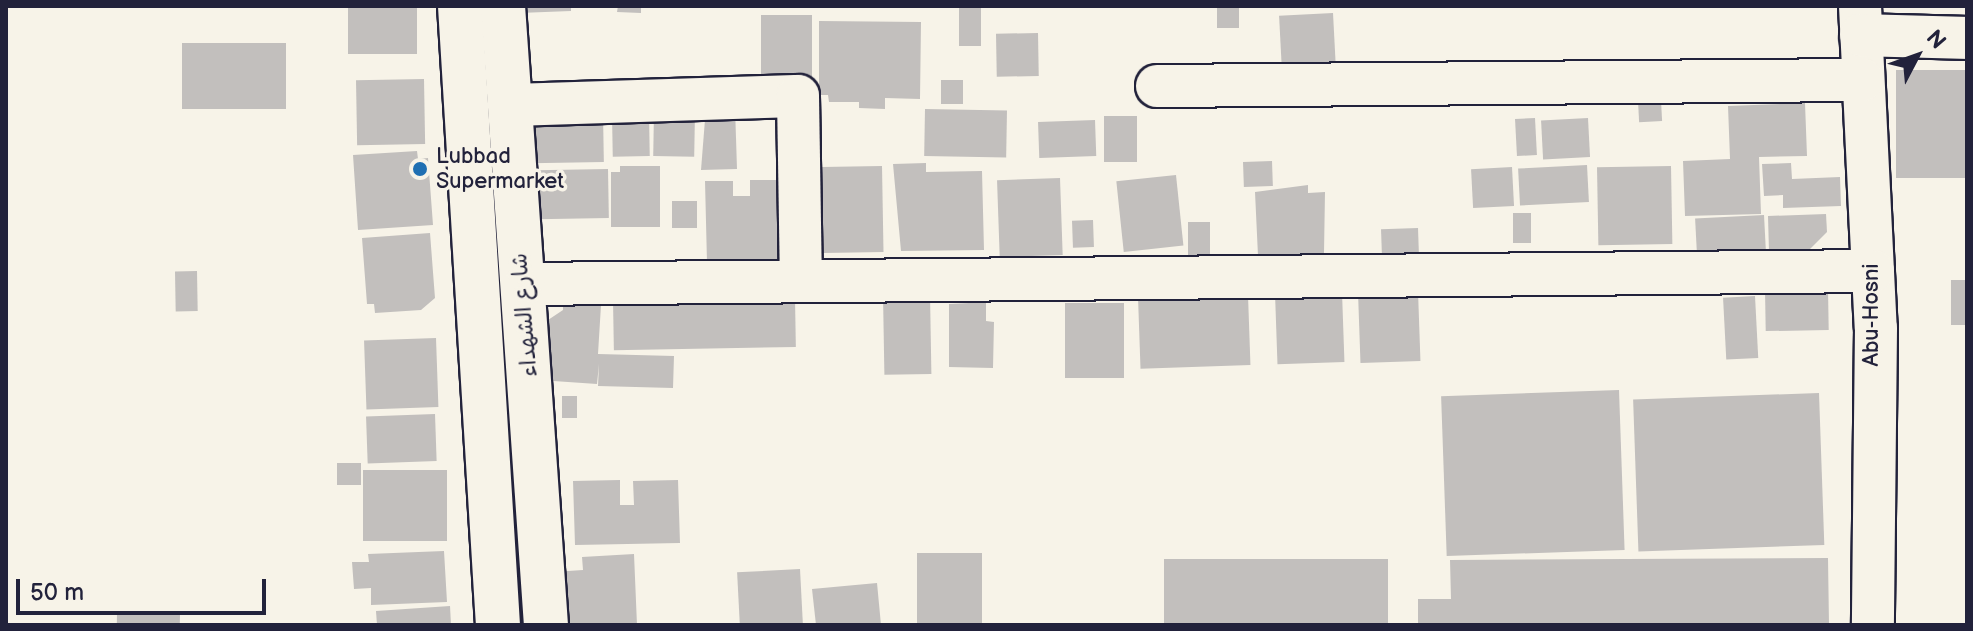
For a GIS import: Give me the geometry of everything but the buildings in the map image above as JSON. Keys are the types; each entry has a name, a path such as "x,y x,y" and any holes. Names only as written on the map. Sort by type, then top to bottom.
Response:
{"main road":[{"name":"شارع الشهداء","path":"460,6 498,625"},
{"name":"شارع الشهداء","path":"503,6 546,625"}],"street":[{"path":"1861,20 1967,38"},
{"name":"Abu-Hosni","path":"1861,20 1873,271 1873,625"},
{"path":"1157,86 1863,80"},
{"path":"510,105 798,96 801,279"},
{"path":"522,284 1873,271"}],"place":[{"name":"Lubbad Supermarket","path":"420,169"}]}
